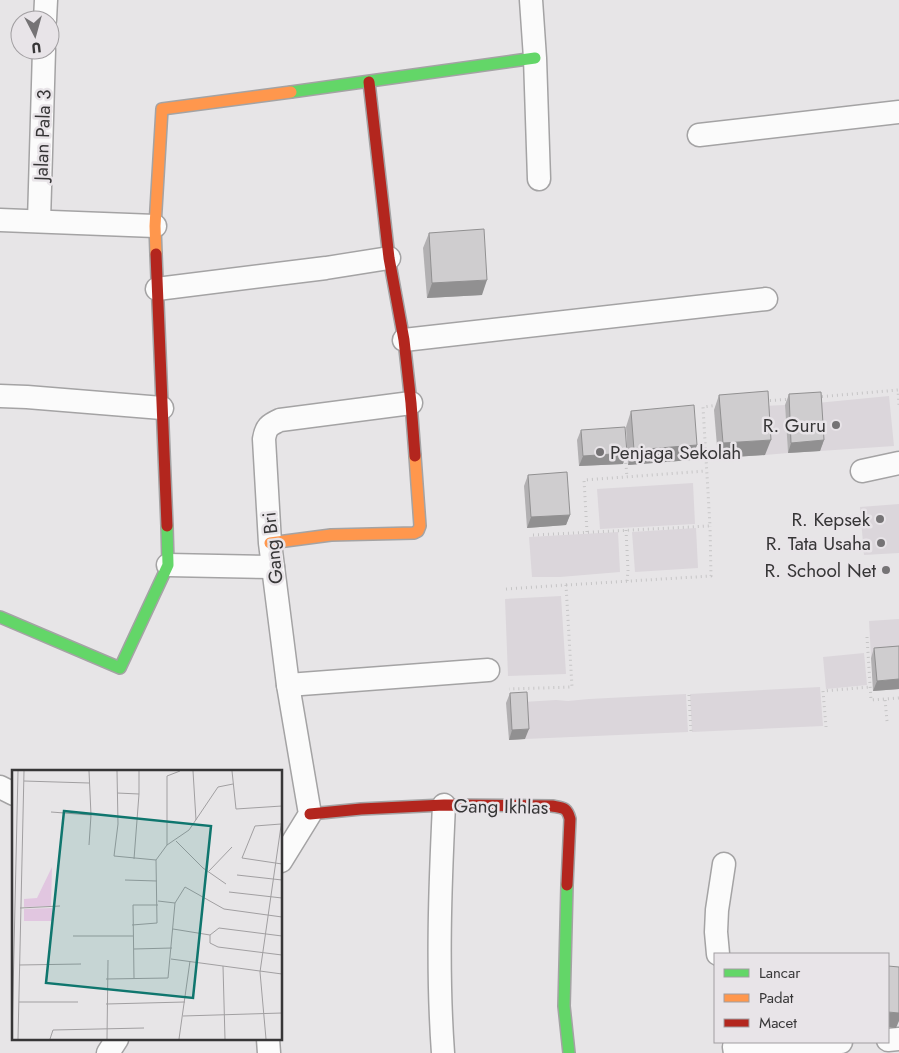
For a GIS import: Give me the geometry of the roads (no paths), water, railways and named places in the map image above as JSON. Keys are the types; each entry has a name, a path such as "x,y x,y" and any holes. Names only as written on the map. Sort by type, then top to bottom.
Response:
{"street":[{"path":"530,0 536,58 539,179"},
{"path":"0,617 120,668 168,565 155,226 162,109 536,58"},
{"name":"Jalan Pala 3","path":"39,221 44,60"},
{"path":"270,543 331,535 414,534 420,526 404,340 389,258 369,82"},
{"path":"699,136 899,112"},
{"path":"0,220 155,226"},
{"path":"157,289 317,270 389,258"},
{"path":"404,340 766,299"},
{"path":"0,396 162,408"},
{"name":"Gang Bri","path":"310,814 288,685 270,543 264,439 266,430 271,424 280,420 411,404"},
{"path":"862,471 899,463"},
{"path":"168,565 273,567"},
{"path":"288,685 488,670"},
{"path":"0,787 12,793"},
{"path":"443,1053 440,898 444,805"},
{"name":"Gang Ikhlas","path":"310,814 362,809 444,805 552,806 565,808 569,813 570,819 564,1006 569,1053"},
{"path":"282,859 310,814"},
{"path":"718,953 717,910 724,864"},
{"path":"108,1053 116,1040"},
{"path":"268,1040 269,1053"},
{"path":"734,1047 820,1043"}],"place":[{"name":"R. Guru","path":"836,425"},
{"name":"Penjaga Sekolah","path":"600,452"},
{"name":"R. Kepsek","path":"880,519"},
{"name":"R. Tata Usaha","path":"881,543"},
{"name":"R. School Net","path":"886,570"}]}
